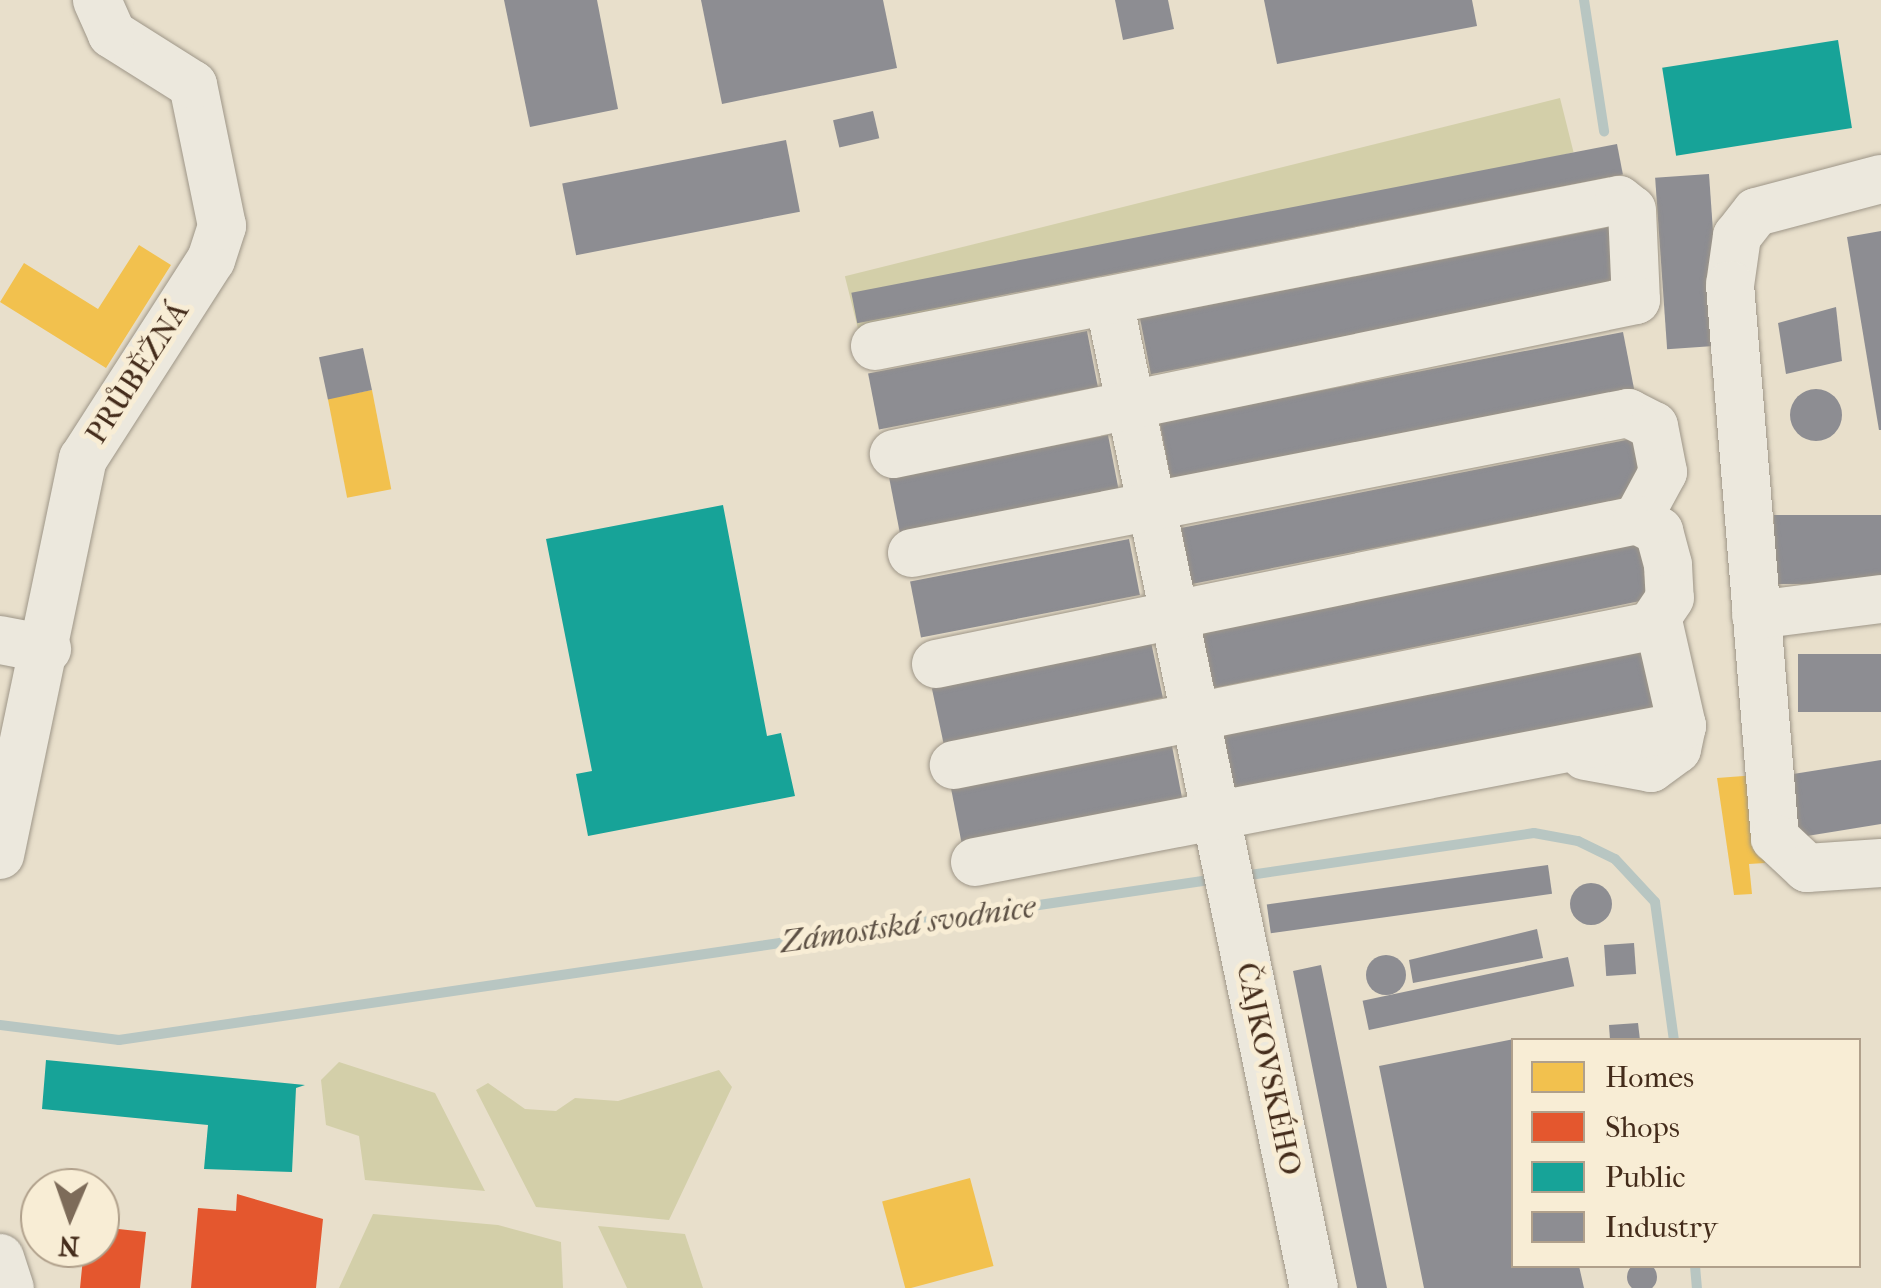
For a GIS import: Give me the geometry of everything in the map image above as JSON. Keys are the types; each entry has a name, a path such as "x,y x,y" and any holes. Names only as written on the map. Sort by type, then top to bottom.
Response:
{"street":[{"name":"PRŮBĚŽNÁ","path":"0,855 47,649 83,459 211,260 222,226 193,85 112,34 97,0"},
{"path":"1881,178 1771,203 1746,222 1732,251 1756,615 1780,849 1815,870 1881,863"},
{"path":"875,346 1619,200 1632,210 1636,300 894,454"},
{"name":"ČAJKOVSKÉHO","path":"1109,301 1314,1288"},
{"path":"912,554 1628,413 1654,426 1663,472 1637,520"},
{"path":"936,664 1637,520 1659,531 1668,565 1670,598 1658,620 1682,726 1220,834 975,862"},
{"path":"1756,615 1881,599"},
{"path":"954,765 1658,620"},
{"path":"0,640 47,649"},
{"path":"0,1258 10,1288"}],"shaded area":[{"path":"1560,98 1574,152 858,331 845,276"},
{"path":"339,1062 435,1093 485,1191 365,1180 359,1136 326,1125 321,1080"},
{"path":"719,1070 732,1087 669,1220 536,1207 476,1090 488,1083 525,1109 556,1111 575,1098 618,1101"},
{"path":"373,1214 498,1225 561,1242 563,1288 339,1288"},
{"path":"598,1226 685,1234 703,1288 627,1288"}],"building: Homes":[{"path":"139,245 171,265 106,368 0,302 24,263 98,309"},
{"path":"372,390 391,489 347,498 328,399"},
{"path":"1757,775 1765,863 1749,864 1752,894 1734,895 1717,778"},
{"path":"970,1178 994,1266 905,1288 882,1202"}],"building: Shops":[{"path":"237,1194 323,1219 316,1288 191,1288 198,1208 236,1211"},
{"path":"120,1229 146,1232 140,1288 80,1288 82,1268 120,1268"}],"building: Public":[{"path":"1838,40 1852,128 1676,156 1662,68"},
{"path":"723,505 767,736 781,733 795,796 588,836 576,774 592,771 546,539"},
{"path":"46,1060 305,1085 296,1088 292,1172 204,1169 208,1125 42,1109"}],"building: Industry":[{"path":"504,0 597,0 618,109 530,127"},
{"path":"701,0 883,0 897,68 722,104"},
{"path":"1115,0 1168,0 1174,29 1123,40"},
{"path":"1264,0 1472,0 1477,26 1277,64"},
{"path":"873,111 879,138 839,148 833,120"},
{"path":"786,140 800,212 576,255 562,184"},
{"path":"1617,144 1623,174 857,323 851,293"},
{"path":"1709,174 1721,346 1667,349 1655,178"},
{"path":"1620,225 1631,281 1151,374 1140,318"},
{"path":"1881,231 1881,430 1879,430 1847,237"},
{"path":"1836,307 1842,361 1786,374 1778,323"},
{"path":"1087,331 1098,387 879,430 868,374"},
{"path":"1623,332 1634,389 1171,479 1160,422"},
{"path":"363,348 372,390 328,399 319,357"},
{"path":"1816,389 1834,397 1842,415 1834,433 1816,441 1798,433 1790,415 1798,397"},
{"path":"1108,435 1119,491 900,534 889,478"},
{"path":"1646,436 1652,465 1637,468 1643,495 1192,584 1181,528"},
{"path":"1774,515 1881,515 1881,584 1774,584"},
{"path":"1129,539 1140,595 921,638 910,582"},
{"path":"1651,540 1658,570 1644,573 1650,599 1214,688 1202,632"},
{"path":"1151,642 1163,698 944,744 932,689"},
{"path":"1661,647 1672,704 1234,789 1223,732"},
{"path":"1798,654 1881,654 1881,712 1798,712"},
{"path":"1172,746 1183,802 962,845 951,789"},
{"path":"1881,760 1881,824 1807,836 1795,828 1787,775"},
{"path":"1548,865 1552,894 1271,933 1267,905"},
{"path":"1591,883 1606,889 1612,904 1606,919 1591,925 1576,919 1570,904 1576,889"},
{"path":"1537,929 1543,958 1413,983 1409,960"},
{"path":"1634,943 1636,974 1606,976 1604,945"},
{"path":"1386,955 1400,961 1406,975 1400,989 1386,995 1372,989 1366,975 1372,961"},
{"path":"1568,957 1574,986 1369,1030 1363,1001"},
{"path":"1321,965 1387,1288 1357,1288 1343,1220 1293,971"},
{"path":"1638,1023 1640,1038 1610,1038 1609,1025"},
{"path":"1511,1040 1511,1268 1579,1268 1584,1288 1424,1288 1379,1066"},
{"path":"1631,1268 1655,1271 1657,1277 1649,1289 1635,1289 1627,1277"}],"waterway":[{"path":"1584,0 1604,131"},
{"name":"Zámostská svodnice","path":"1243,876 1534,833 1578,841 1615,859 1655,902 1674,1038"},
{"name":"Zámostská svodnice","path":"0,1025 119,1040 1216,879"},
{"name":"Zámostská svodnice","path":"1695,1268 1697,1288"}]}
